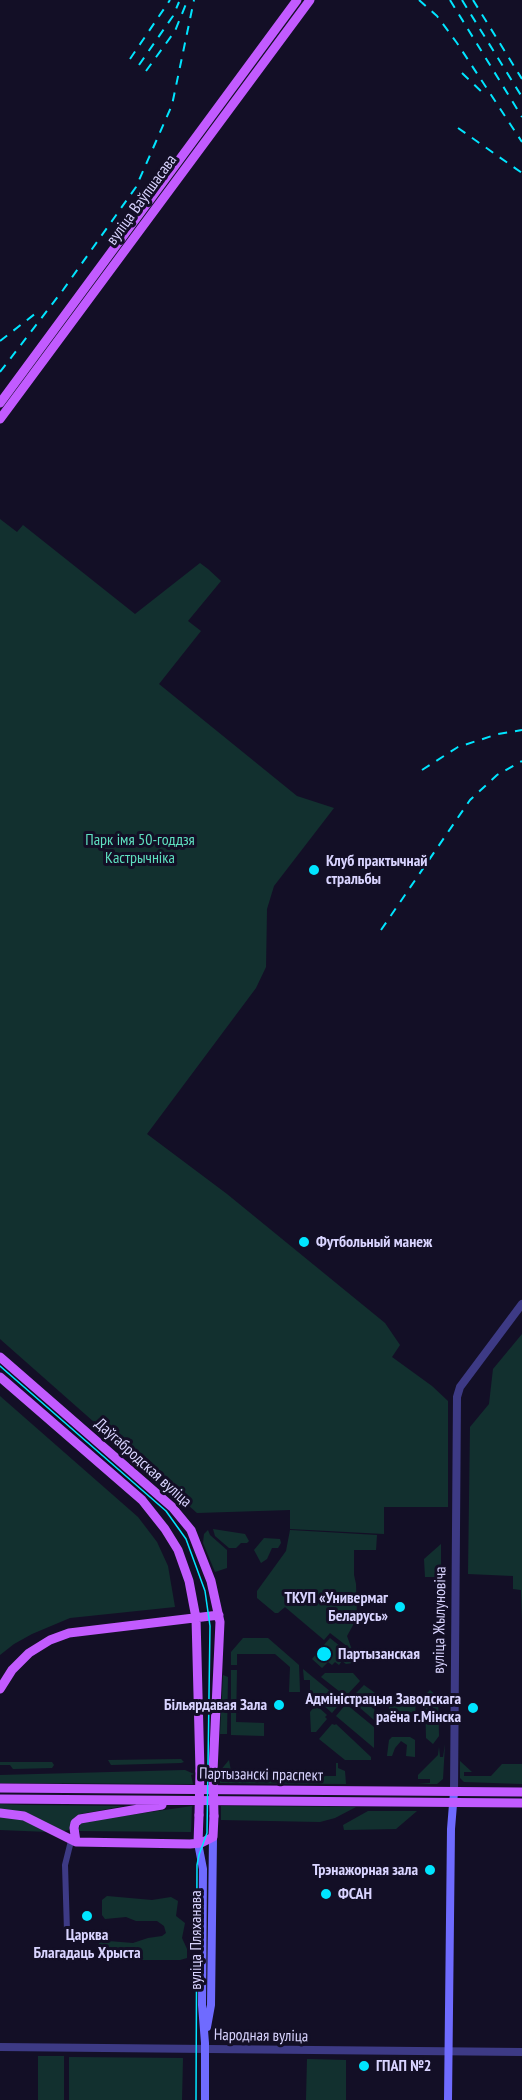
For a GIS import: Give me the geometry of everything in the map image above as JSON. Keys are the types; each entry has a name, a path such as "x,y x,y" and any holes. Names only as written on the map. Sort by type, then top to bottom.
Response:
{"main road":[{"name":"вуліца Ваўпшасава","path":"0,403 297,0"},
{"name":"вуліца Ваўпшасава","path":"0,419 310,0"},
{"name":"Даўгабродская вуліца","path":"0,1357 172,1507 191,1530 200,1548 219,1615 213,1837"},
{"name":"Даўгабродская вуліца","path":"0,1377 142,1500 153,1512 175,1546 184,1565 195,1618 200,1768 198,1843"},
{"path":"0,1689 7,1676 21,1660 36,1648 60,1636 79,1631 219,1615"},
{"path":"200,1768 214,1760"},
{"name":"Партызанскі праспект","path":"0,1788 522,1792"},
{"name":"вуліца Жылуновіча","path":"448,2100 451,1835 454,1792"},
{"name":"Партызанскі праспект","path":"0,1799 522,1803"},
{"path":"73,1841 75,1823 80,1819 187,1800"},
{"path":"0,1813 24,1816 73,1841 198,1843 213,1837"},
{"name":"вуліца Пляханава","path":"205,2046 211,2004 213,1837"},
{"name":"вуліца Пляханава","path":"198,1843 203,1869 202,2005 205,2100"}],"street":[{"name":"вуліца Жылуновіча","path":"454,1792 457,1397 460,1387 522,1304"},
{"path":"67,1931 66,1864 73,1841"},
{"name":"Народная вуліца","path":"0,2047 205,2046 522,2052"}],"green space":[{"name":"Парк імя 50-годдзя Кастрычніка","path":"0,519 17,532 23,525 135,614 200,563 208,569 221,581 188,621 201,631 159,684 297,796 334,808 274,886 267,909 266,967 256,988 147,1134 227,1194 385,1323 400,1345 392,1357 432,1386 448,1401 448,1507 384,1507 384,1534 290,1529 290,1510 197,1513 0,1339"},
{"path":"522,1334 522,1622 521,1590 513,1589 513,1576 468,1574 470,1427 489,1404 493,1369"},
{"path":"0,1396 138,1517 157,1542 168,1566 175,1607 70,1618 32,1634 0,1655"},
{"path":"213,1529 245,1534 249,1541 241,1543 236,1548 229,1548 215,1536"},
{"path":"208,1530 210,1535 227,1550 227,1568 215,1572 203,1543 204,1534"},
{"path":"290,1530 377,1535 376,1550 354,1550 357,1618 347,1636 352,1650 330,1633 324,1640 285,1607 275,1613 257,1598 257,1591 286,1551"},
{"path":"264,1538 280,1539 281,1543 278,1548 272,1548 267,1559 261,1563 254,1550"},
{"path":"441,1544 441,1577 425,1577 424,1559"},
{"path":"243,1638 268,1638 299,1665 300,1692 289,1692 290,1667 275,1654 237,1654 237,1665 231,1665 231,1652"},
{"path":"330,1638 352,1656 353,1663 346,1664 342,1661 339,1665 335,1662 332,1665 328,1662 322,1668 312,1659"},
{"path":"303,1669 342,1701 332,1713 310,1693 310,1680 304,1680"},
{"path":"231,1670 237,1670 236,1722 264,1723 264,1736 231,1735"},
{"path":"325,1673 353,1673 360,1681 347,1695 344,1695 321,1677"},
{"path":"223,1675 228,1677 227,1734 220,1734"},
{"path":"364,1685 375,1693 374,1720 351,1698"},
{"path":"430,1690 438,1697 439,1736 433,1744 426,1738 425,1695"},
{"path":"402,1693 410,1700 416,1695 415,1719 409,1723 394,1722 389,1718 389,1696 395,1700"},
{"path":"346,1704 374,1727 374,1748 336,1716"},
{"path":"316,1705 327,1715 325,1717 327,1719 316,1732 311,1732 310,1712"},
{"path":"332,1724 336,1724 371,1757 371,1760 345,1760 319,1739"},
{"path":"392,1737 410,1737 415,1740 415,1757 406,1756 407,1745 401,1741 392,1756 387,1756 389,1740"},
{"path":"445,1744 443,1779 437,1784 418,1784 430,1783 430,1779 418,1779 418,1775 438,1755 439,1747 440,1757 443,1757"},
{"path":"181,1759 184,1762 111,1765 108,1760"},
{"path":"229,1760 231,1771 304,1776 336,1776 336,1763 338,1763 338,1768 345,1771 346,1784 220,1783 220,1771"},
{"path":"460,1761 472,1772 464,1772 464,1776 491,1776 502,1764 522,1764 522,1784 464,1782 460,1778"},
{"path":"0,1762 52,1762 54,1765 52,1768 13,1769 10,1765 0,1765"},
{"path":"185,1770 194,1774 191,1775 193,1784 0,1783 0,1775"},
{"path":"0,1804 124,1806 80,1814 74,1818 69,1830 64,1831 23,1812 0,1809"},
{"path":"192,1806 191,1832 78,1831 81,1823 89,1821"},
{"path":"221,1806 356,1807 335,1818 320,1822 221,1820"},
{"path":"368,1811 417,1811 396,1829 344,1830 343,1825"},
{"path":"0,1816 24,1819 49,1832 0,1830"},
{"path":"107,1896 152,1900 171,1897 178,1901 176,1916 185,1923 182,1938 187,1949 187,1958 120,1960 104,1958 98,1954 97,1947 100,1942 133,1943 166,1933 164,1926 157,1921 136,1921 126,1917 105,1919 102,1915 102,1900"},
{"path":"38,2056 64,2056 64,2100 38,2100"},
{"path":"69,2057 183,2058 182,2100 69,2100"},
{"path":"307,2059 346,2060 346,2100 306,2100"}],"tram line":[{"path":"0,1366 166,1511 186,1539 205,1591 210,1626 207,1833 197,1865 196,2100"}],"railway":[{"path":"130,59 170,0"},
{"path":"0,372 63,290 136,187 172,105 194,0"},
{"path":"419,0 437,16 457,43 522,142"},
{"path":"450,0 522,117"},
{"path":"462,0 522,97"},
{"path":"473,0 522,79"},
{"path":"139,65 173,16 179,2"},
{"path":"146,71 175,31 186,4"},
{"path":"462,73 484,94"},
{"path":"458,128 522,173"},
{"path":"0,341 40,310"},
{"path":"422,770 458,747 498,734 522,730"},
{"path":"381,930 470,800 497,775 522,761"}],"place":[{"name":"Клуб практычнай стральбы","path":"314,870"},
{"name":"Футбольный манеж","path":"304,1242"},
{"name":"ТКУП «Универмаг Беларусь»","path":"400,1607"},
{"name":"Партызанская","path":"324,1654"},
{"name":"Більярдавая Зала","path":"279,1705"},
{"name":"Адміністрацыя Заводскага раёна г.Мінска","path":"473,1708"},
{"name":"Трэнажорная зала","path":"430,1870"},
{"name":"ФСАН","path":"326,1894"},
{"name":"Царква Благадаць Хрыста","path":"87,1916"},
{"name":"ГПАП №2","path":"364,2066"}]}
